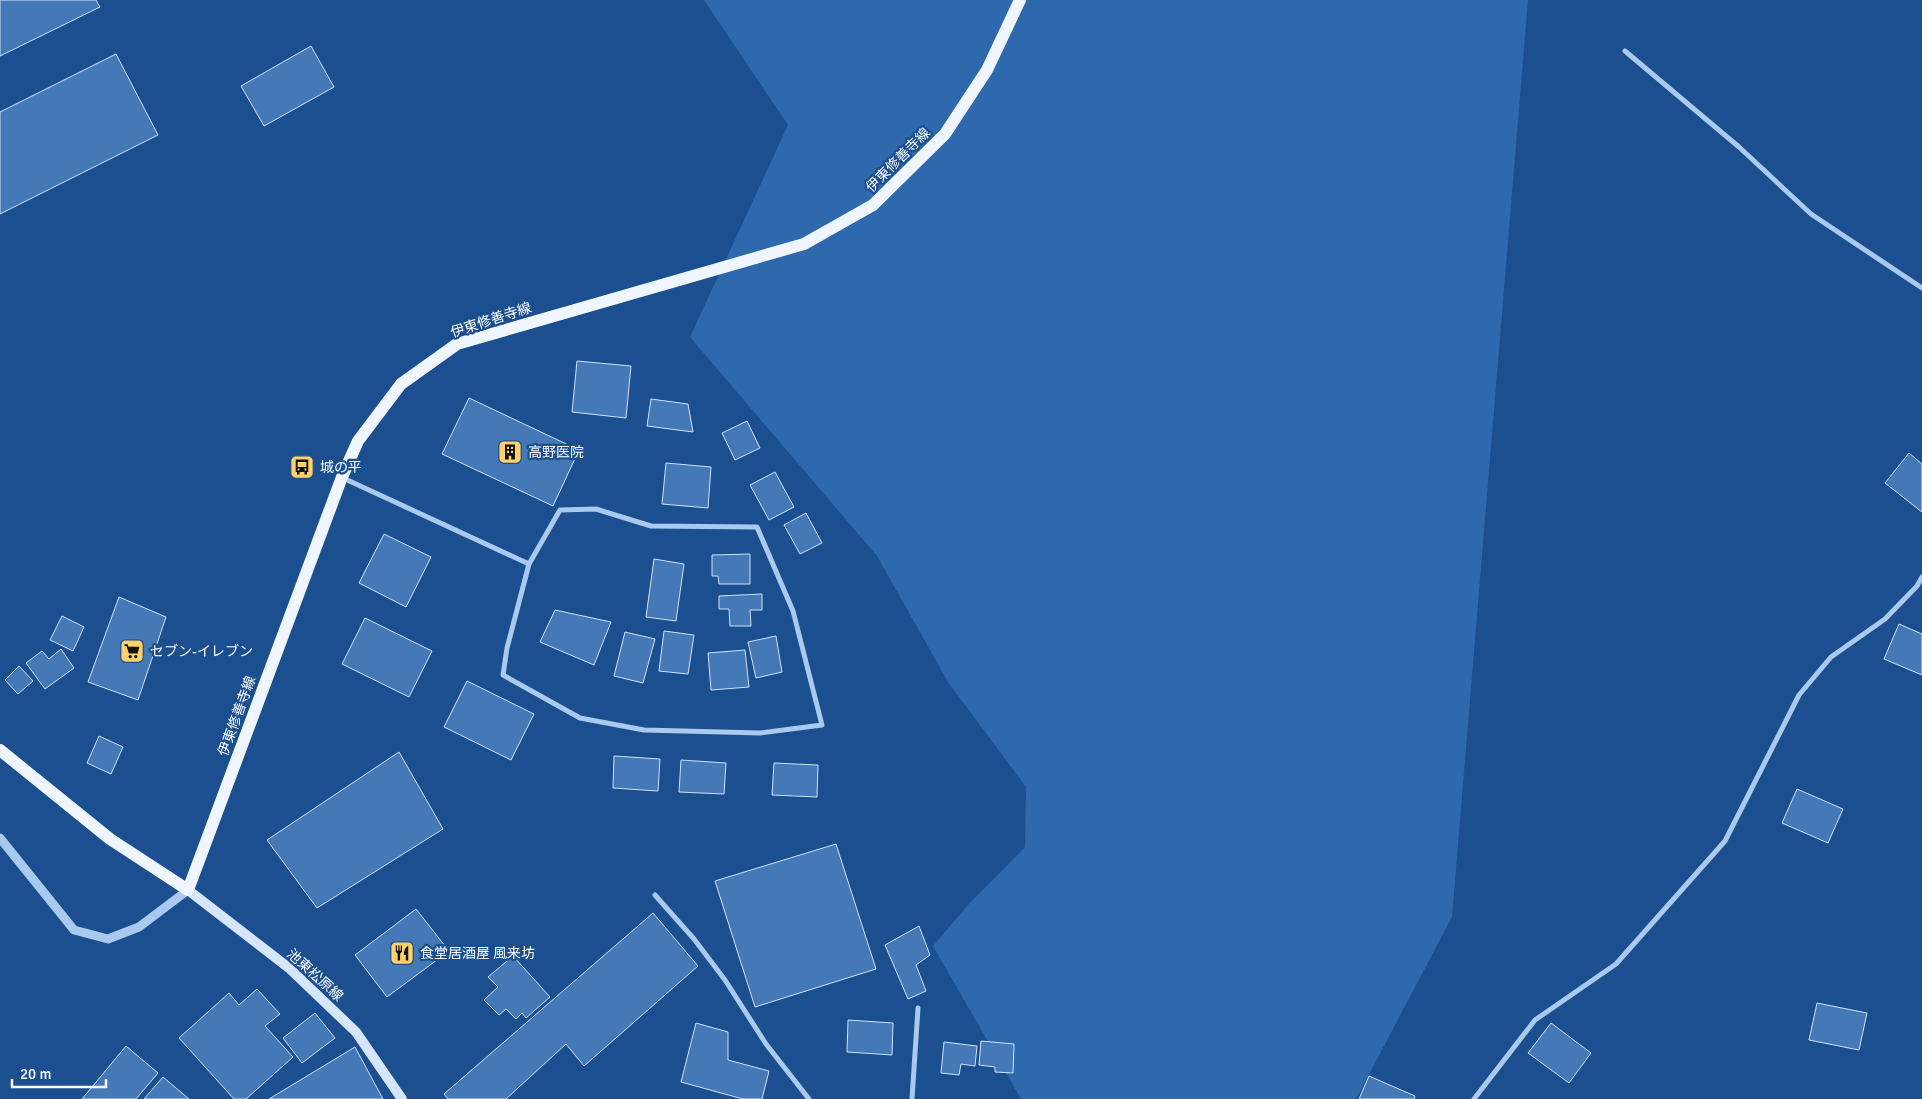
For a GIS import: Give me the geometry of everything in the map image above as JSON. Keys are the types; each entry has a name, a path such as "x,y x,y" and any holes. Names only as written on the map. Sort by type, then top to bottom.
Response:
{"main road":[{"name":"伊東修善寺線","path":"188,890 342,477 358,442 401,384 458,344 804,244 874,205 945,134 988,70 1020,0"},
{"path":"0,750 110,839 188,890"},
{"name":"池東松原線","path":"188,890 289,968 356,1032 402,1099"}],"street":[{"path":"1625,51 1739,147 1810,214 1922,288"},
{"path":"342,477 529,564"},
{"path":"596,509 651,526 757,527 793,611 822,725 760,733 644,730 580,718 503,675 507,648 529,564 560,510 596,509"},
{"path":"1474,1099 1535,1020 1616,964 1726,841 1799,695 1831,657 1885,619 1917,586 1922,577"},
{"path":"0,838 74,930 108,939 139,927 188,890"},
{"path":"655,895 694,939 725,980 766,1044 809,1099"},
{"path":"912,1099 918,1008"}],"shaded area":[{"path":"704,0 1528,0 1452,917 1356,1099 1021,1099 933,946 968,905 1025,847 1026,787 948,682 877,556 690,337 788,125"}],"building":[{"path":"0,0 96,0 100,7 0,56"},
{"path":"311,46 334,87 264,126 241,86"},
{"path":"116,54 158,135 0,214 0,112"},
{"path":"577,361 631,366 626,418 572,412"},
{"name":"高野医院","path":"469,398 579,450 553,506 442,454"},
{"path":"651,399 688,404 693,432 647,426"},
{"path":"747,421 760,448 735,460 722,433"},
{"path":"1909,453 1922,464 1922,512 1885,483"},
{"path":"666,463 711,467 708,508 662,504"},
{"path":"775,472 794,507 769,520 750,485"},
{"path":"806,513 822,543 800,554 784,525"},
{"path":"384,534 431,557 406,607 359,583"},
{"path":"750,554 750,584 719,584 718,576 712,576 712,555"},
{"path":"654,559 684,564 676,621 646,617"},
{"path":"762,594 762,610 750,610 751,626 730,626 729,609 719,609 719,596"},
{"path":"119,597 166,617 138,700 88,682"},
{"path":"555,610 611,622 594,665 540,642"},
{"path":"62,616 84,627 73,651 50,640"},
{"path":"365,618 432,651 409,697 342,664"},
{"path":"1899,624 1922,634 1922,675 1884,659"},
{"path":"664,631 694,635 688,674 659,671"},
{"path":"625,632 655,639 643,683 614,676"},
{"path":"776,636 782,672 756,678 748,642"},
{"path":"61,649 74,668 45,689 26,663 42,651 49,659"},
{"path":"745,650 749,687 711,690 708,653"},
{"path":"19,666 33,681 18,694 5,680"},
{"path":"467,681 534,714 511,760 444,727"},
{"path":"99,736 123,747 111,774 87,763"},
{"path":"399,752 443,829 317,908 267,840"},
{"path":"614,756 660,759 658,791 613,788"},
{"path":"681,760 726,763 724,794 679,792"},
{"path":"774,763 818,765 817,797 772,795"},
{"path":"1797,789 1843,809 1828,843 1782,823"},
{"path":"836,844 876,969 755,1007 715,881"},
{"name":"食堂居酒屋 風来坊","path":"416,909 449,951 387,997 355,955"},
{"path":"653,913 698,966 584,1066 566,1044 506,1099 448,1099 444,1094"},
{"path":"919,926 930,955 916,965 926,991 908,999 885,945"},
{"path":"513,956 550,997 526,1018 522,1013 516,1019 506,1009 499,1015 484,1000 498,987 488,977"},
{"path":"257,989 280,1014 265,1026 293,1057 246,1099 234,1099 179,1038 229,993 239,1005"},
{"path":"1817,1003 1867,1013 1859,1050 1809,1040"},
{"path":"315,1013 335,1038 302,1063 283,1038"},
{"path":"848,1020 893,1023 892,1055 847,1052"},
{"path":"696,1023 728,1032 728,1060 769,1071 762,1099 743,1099 681,1082"},
{"path":"1551,1023 1591,1053 1569,1083 1528,1053"},
{"path":"981,1041 1014,1044 1013,1073 995,1072 995,1067 979,1065"},
{"path":"944,1042 977,1046 975,1066 961,1064 959,1075 941,1073"},
{"path":"126,1046 158,1073 136,1099 82,1099"},
{"path":"355,1047 383,1099 269,1099"},
{"path":"1369,1076 1415,1096 1414,1099 1359,1099"},
{"path":"163,1077 189,1099 144,1099"}],"place":[{"name":"高野医院","path":"510,452"},
{"name":"城の平","path":"302,467"},
{"name":"セブン-イレブン","path":"132,651"},
{"name":"食堂居酒屋 風来坊","path":"402,953"}]}
